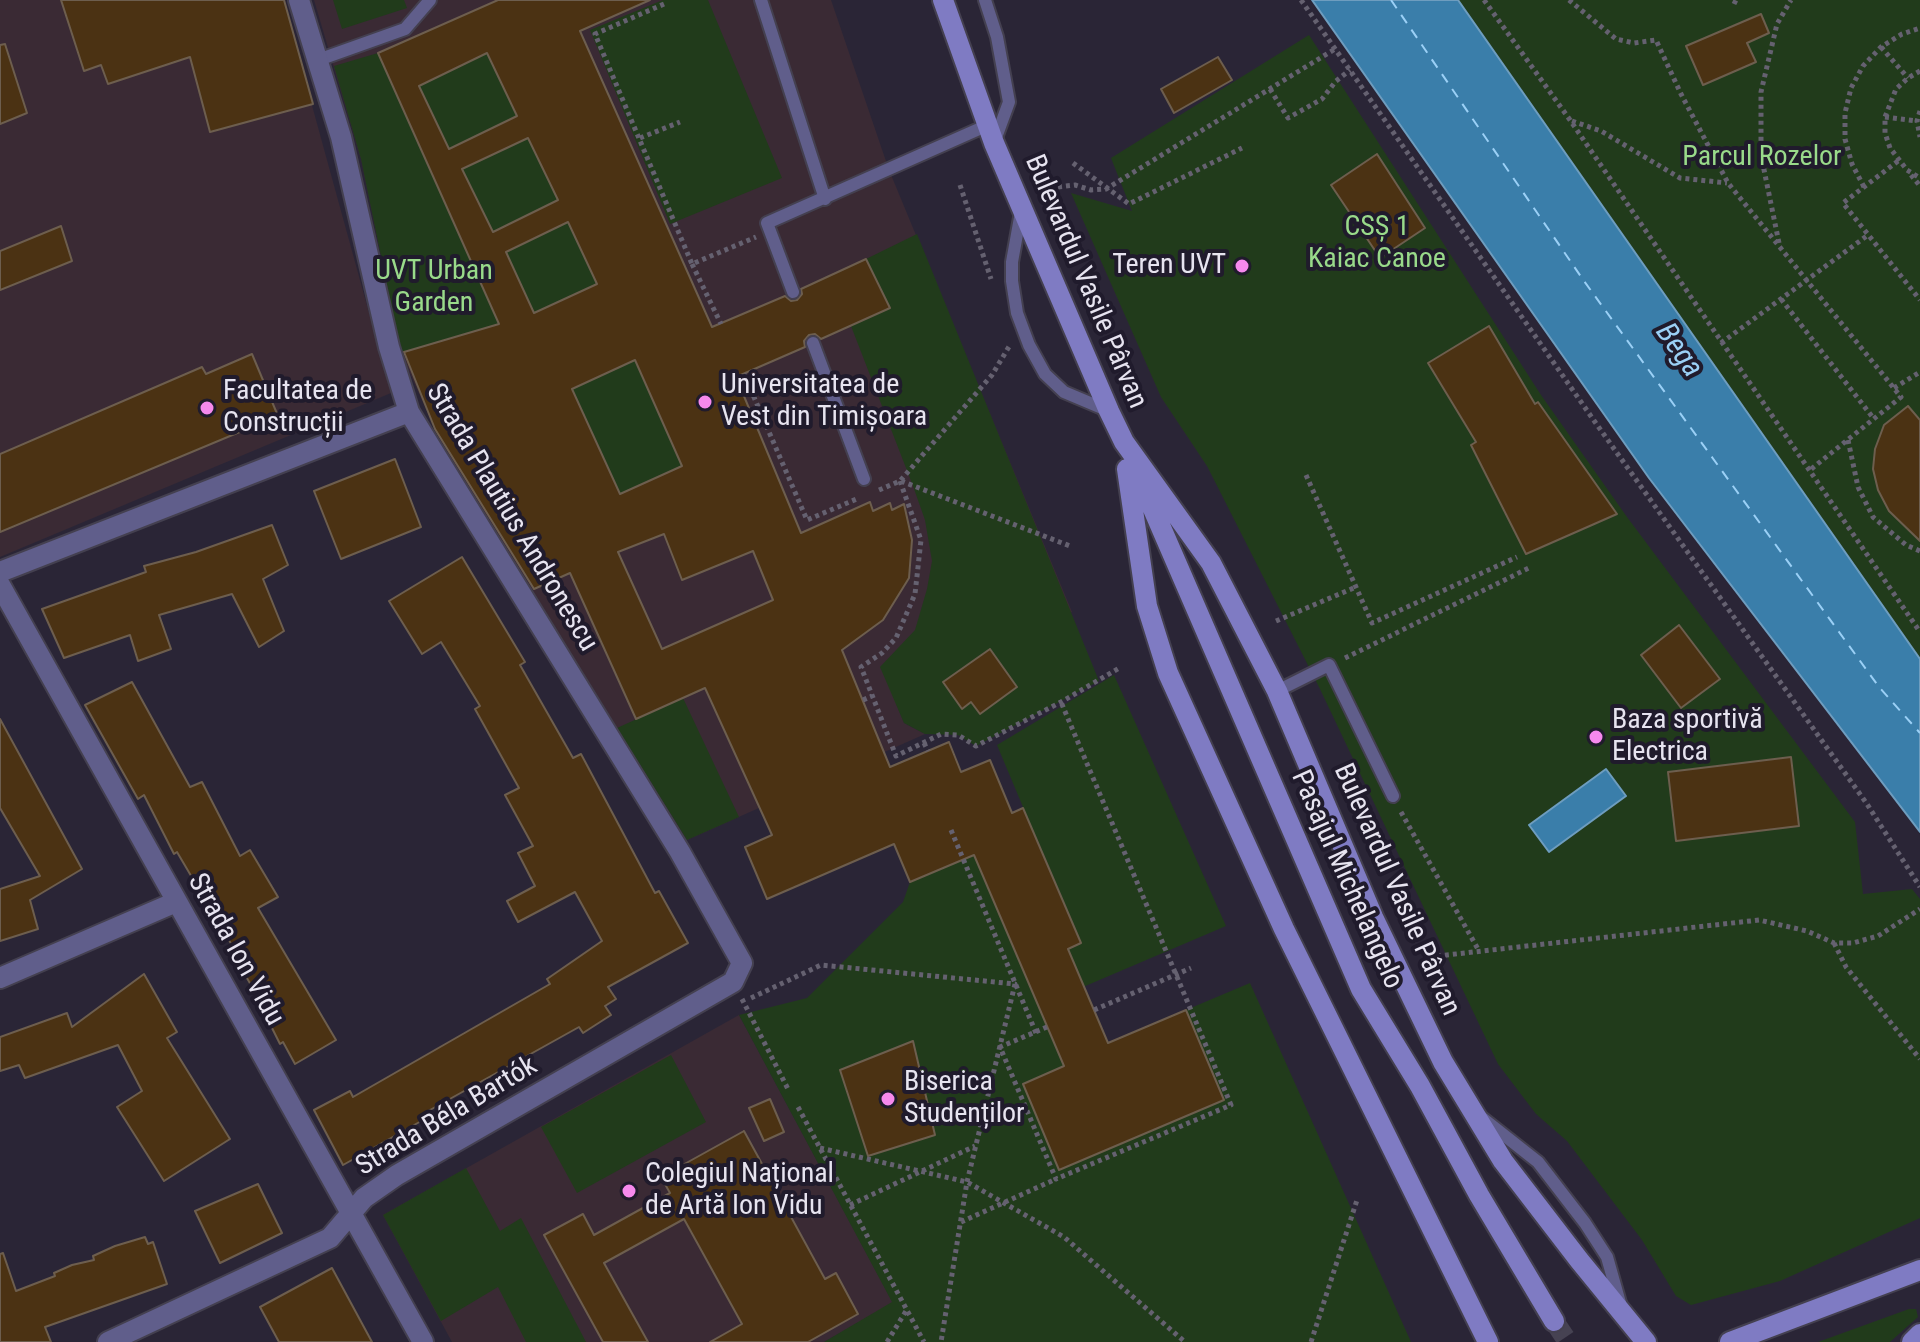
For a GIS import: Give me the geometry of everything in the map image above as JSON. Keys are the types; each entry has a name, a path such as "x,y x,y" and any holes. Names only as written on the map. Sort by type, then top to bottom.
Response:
{"main road":[{"name":"Bulevardul Vasile Pârvan","path":"943,0 991,134 1109,411 1124,442 1211,563 1277,691 1373,917 1443,1062 1503,1161 1646,1342"},
{"name":"Bulevardul Vasile Pârvan","path":"1124,442 1147,606 1168,673 1290,942 1488,1342"},
{"name":"Pasajul Michelangelo","path":"1124,442 1361,989 1554,1321"},
{"path":"1730,1342 1920,1270"},
{"path":"1912,1342 1920,1334"}],"street":[{"name":"Strada Plautius Andronescu","path":"299,0 341,137 389,347 409,412 680,852 742,963 733,982"},
{"path":"0,572 409,412"},
{"name":"Strada Ion Vidu","path":"0,585 423,1342"},
{"path":"0,978 176,902"},
{"name":"Strada Béla Bartók","path":"108,1342 330,1238 364,1198 397,1175 733,982"}],"lane":[{"path":"318,60 405,29 430,0"},
{"path":"761,0 825,199"},
{"name":"Bulevardul Vasile Pârvan","path":"985,0 997,37 1009,102 991,134"},
{"path":"793,292 767,223 991,134"},
{"path":"1022,205 1012,262 1012,281 1017,313 1029,345 1045,374 1064,392 1109,411"},
{"path":"813,343 864,479"},
{"path":"1277,691 1329,665 1393,796"}],"path":[{"path":"1301,0 1595,422 1867,804 1920,887"},
{"path":"1484,0 1570,120 1920,632"},
{"path":"1569,0 1616,39 1634,43 1656,40 1728,183 1901,397 1810,470"},
{"path":"1780,245 1761,155 1761,92 1777,24 1791,0"},
{"path":"664,4 595,34 692,264 721,324"},
{"path":"1864,187 1852,164 1845,139 1845,113 1851,88 1863,66 1881,47 1902,34 1920,28"},
{"path":"1881,47 1908,78"},
{"path":"1058,187 1075,185 1091,190 1106,189 1335,49"},
{"path":"1270,89 1288,118 1322,99 1336,81 1350,70"},
{"path":"1920,71 1896,89 1885,117 1885,133 1898,161 1920,186"},
{"path":"1920,111 1917,121 1920,137"},
{"path":"1885,117 1917,121"},
{"path":"1570,120 1601,131 1680,178 1728,183"},
{"path":"640,138 680,122"},
{"path":"1073,163 1129,204 1242,148"},
{"path":"1898,161 1843,203 1920,300"},
{"path":"1907,170 1920,178"},
{"path":"960,185 993,285"},
{"path":"1721,343 1868,235"},
{"path":"692,264 755,238"},
{"path":"1781,299 1874,419"},
{"path":"744,374 807,520 900,481 992,375 1013,342"},
{"path":"1894,388 1920,372"},
{"path":"1848,440 1858,487 1873,517 1906,545 1920,551"},
{"path":"1306,475 1372,623 1517,557"},
{"path":"900,481 1070,546"},
{"path":"900,481 921,540 915,594 896,638 882,653 861,667 896,756 941,734 958,735 976,746 1121,667"},
{"path":"1329,665 1531,567"},
{"path":"1276,621 1356,587"},
{"path":"863,700 872,696"},
{"path":"961,1222 1231,1105 1061,702"},
{"path":"924,743 928,751"},
{"path":"1393,796 1479,951"},
{"path":"951,830 1036,1033"},
{"path":"1429,957 1759,920 1807,931 1834,943 1853,943 1878,936 1920,909"},
{"path":"1834,943 1846,967 1920,1059"},
{"path":"743,1002 821,965 1015,984"},
{"path":"1094,1010 1191,968"},
{"path":"733,982 789,1091"},
{"path":"941,1342 967,1182 1015,984"},
{"path":"1000,1047 1047,1027"},
{"path":"1000,1047 1056,1179"},
{"path":"798,1107 924,1342"},
{"path":"850,1205 976,1146"},
{"path":"820,1148 967,1182 1064,1237 1185,1342"},
{"path":"1311,1342 1357,1200"},
{"path":"887,1342 906,1311"}],"shaded area":[{"path":"0,0 283,0 391,393 0,557"},
{"name":"Universitatea de Vest din Timișoara","path":"314,0 831,0 889,170 1072,612 893,695 904,723 925,734 687,840 445,452 401,353 361,159"},
{"name":"Colegiul Național de Artă Ion Vidu","path":"739,1015 893,1303 824,1342 452,1342 383,1215"}],"green space":[{"path":"333,0 404,0 407,8 342,29"},
{"path":"663,0 708,0 782,178 670,224 590,30"},
{"name":"Parcul Rozelor","path":"1458,0 1920,0 1920,659 1861,579"},
{"name":"CSȘ 1 Kaiac Canoe","path":"1309,35 1541,395 1627,517 1855,822 1863,894 1912,889 1920,899 1920,1218 1780,1281 1691,1305 1676,1296 1642,1240 1567,1141 1536,1114 1498,1064 1319,687 1207,466 1161,397 1071,193 1132,211 1111,158"},
{"name":"UVT Urban Garden","path":"378,53 499,324 401,353 361,159 334,66"},
{"path":"487,53 517,116 449,149 419,86"},
{"path":"528,138 558,200 493,232 462,169"},
{"path":"568,222 597,284 534,313 506,252"},
{"path":"917,234 1099,681 976,746 958,735 925,734 904,723 880,667 915,630 932,561 925,520 851,326 889,308 866,259"},
{"path":"635,360 683,466 620,494 572,389"},
{"path":"1114,675 1226,926 1083,987 1068,949 1080,943 997,745"},
{"path":"683,698 739,817 687,840 617,728"},
{"path":"961,825 1064,1066 1023,1084 1059,1170 1224,1100 1186,1010 1250,983 1411,1342 824,1342 892,1302 739,1015 807,998 903,902 910,882 952,864"},
{"path":"671,1055 706,1122 577,1193 541,1127"},
{"path":"466,1168 500,1231 521,1218 586,1342 526,1342 498,1287 441,1321 383,1215"},
{"path":"1916,1309 1918,1317 1890,1342 1818,1342"}],"water":[{"name":"Bega","path":"1312,0 1458,0 1920,659 1920,832 1649,478"},
{"path":"1606,769 1626,796 1549,852 1529,825"}],"building":[{"path":"61,0 284,0 313,104 210,132 190,57 108,84 101,65 84,71"},
{"path":"498,0 650,0 580,31 712,327 785,296 791,301 797,300 802,294 801,289 866,259 890,308 821,339 815,334 809,335 804,341 805,347 736,377 801,533 870,502 873,511 890,503 892,510 904,504 912,540 909,578 883,620 842,650 890,767 949,742 961,772 990,760 1012,813 1023,808 1081,943 1068,949 1108,1043 1186,1010 1224,1100 1059,1170 1023,1084 1064,1066 974,855 910,882 894,844 767,899 745,847 772,835 705,688 636,719 570,573 534,589 435,429 404,352 499,324 378,53","holes":["487,53 517,116 449,149 419,86","528,138 558,200 493,232 462,169","568,222 597,284 534,313 506,252","635,360 682,466 620,494 572,389","664,534 682,580 753,551 773,600 662,649 618,552"]},
{"path":"1761,14 1769,33 1747,43 1756,62 1703,85 1686,46"},
{"path":"5,44 27,113 0,124 0,45"},
{"path":"1218,57 1232,80 1174,113 1161,89"},
{"path":"1377,154 1425,228 1380,258 1331,185"},
{"path":"61,226 72,261 0,290 0,251"},
{"path":"1489,326 1535,404 1538,402 1617,514 1526,554 1471,445 1476,442 1428,363"},
{"path":"252,354 278,416 0,532 0,454 202,367 206,374"},
{"path":"1908,406 1920,420 1920,541 1889,511 1878,490 1873,469 1875,449 1884,425"},
{"path":"395,459 421,527 341,559 314,491"},
{"path":"272,525 288,565 263,579 284,631 259,647 232,594 159,615 171,649 138,661 130,635 64,658 42,609 146,572 144,566 196,552"},
{"path":"462,557 525,662 520,665 573,758 581,754 655,893 659,891 688,943 608,987 616,999 605,1006 611,1015 583,1033 579,1027 421,1115 423,1120 343,1165 314,1110 350,1091 353,1097 550,984 547,979 602,941 575,892 518,922 507,901 535,886 518,853 533,846 505,795 519,788 475,709 480,706 441,642 422,654 389,601"},
{"path":"1679,625 1720,679 1681,708 1641,655"},
{"path":"990,649 1017,687 980,714 971,702 962,709 943,682"},
{"path":"132,682 190,787 202,782 240,856 250,850 278,897 258,908 336,1040 295,1064 283,1042 280,1044 270,1024 272,1021 230,949 233,947 177,852 174,854 144,795 138,799 85,705"},
{"path":"0,719 82,869 30,900 38,929 0,941 0,889 40,876 0,808"},
{"path":"1791,757 1799,826 1676,841 1668,772"},
{"path":"144,974 177,1032 167,1038 230,1139 164,1181 117,1107 142,1091 118,1045 25,1078 19,1065 0,1071 0,1037 67,1013 72,1027"},
{"name":"Biserica Studenților","path":"913,1041 935,1135 868,1156 840,1070"},
{"path":"770,1099 784,1132 764,1141 749,1108"},
{"path":"744,1131 825,1279 836,1273 858,1314 808,1342 710,1342 742,1324 684,1219 604,1263 648,1342 603,1342 544,1235 583,1214 594,1235 670,1193 661,1177"},
{"path":"258,1184 282,1233 220,1263 195,1211"},
{"path":"145,1237 148,1244 153,1242 167,1284 45,1327 51,1342 0,1342 0,1254 3,1253 16,1291 55,1276 54,1273 72,1265 94,1260 93,1256 115,1246"},
{"path":"332,1268 372,1342 279,1342 260,1307"}],"ferry route":[{"path":"1391,0 1584,281 1879,687 1920,733"}],"tunnel":[{"path":"1554,1321 1568,1342"}],"place":[{"name":"Teren UVT","path":"1242,266"},
{"name":"Universitatea de Vest din Timișoara","path":"705,402"},
{"name":"Facultatea de Construcții","path":"207,408"},
{"name":"Baza sportivă Electrica","path":"1596,737"},
{"name":"Biserica Studenților","path":"888,1099"},
{"name":"Colegiul Național de Artă Ion Vidu","path":"629,1191"}]}
